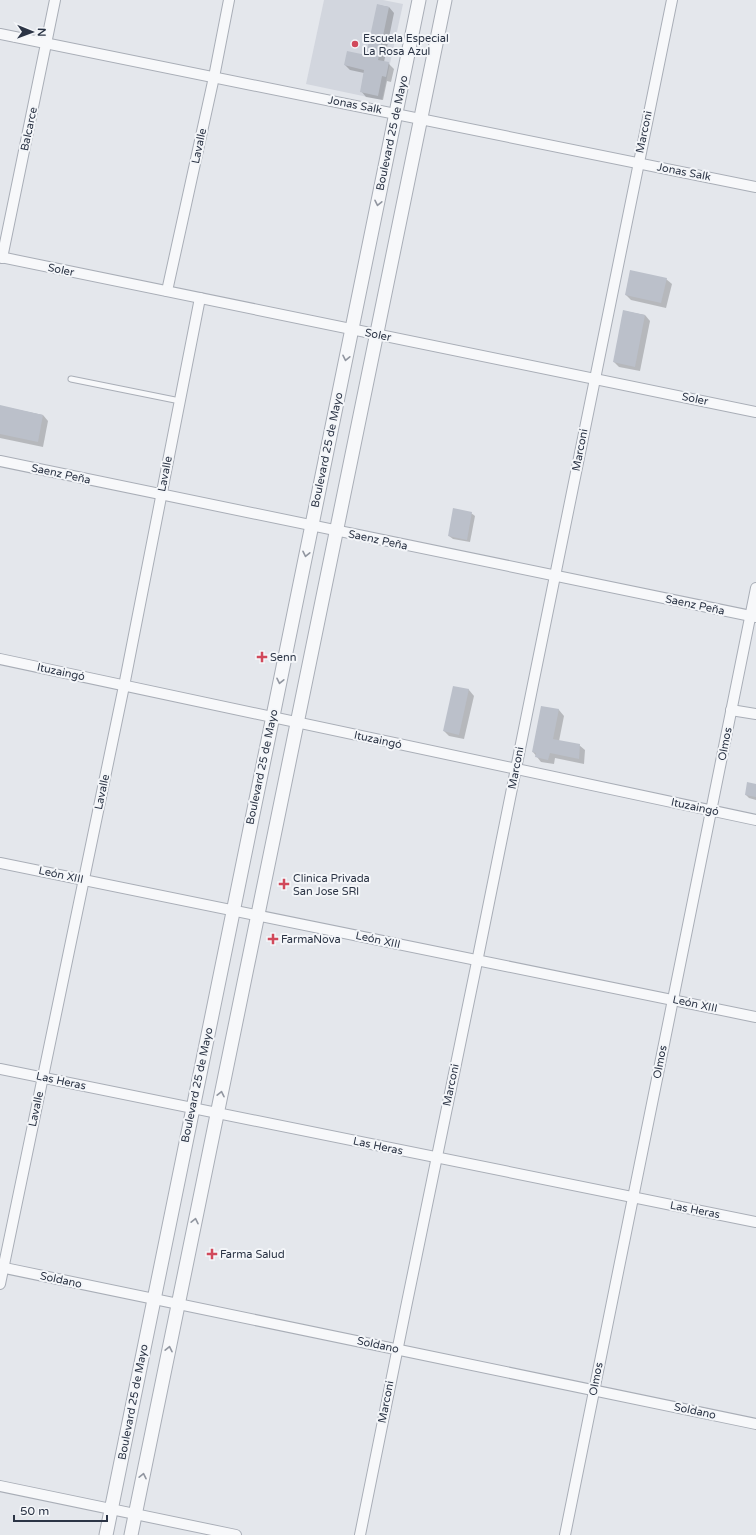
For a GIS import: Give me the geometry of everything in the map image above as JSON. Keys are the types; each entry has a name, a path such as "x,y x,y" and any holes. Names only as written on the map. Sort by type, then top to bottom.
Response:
{"street":[{"name":"Balcarce","path":"1,257 55,0"},
{"name":"Lavalle","path":"167,291 214,77 229,0"},
{"name":"Boulevard 25 de Mayo","path":"106,1535 419,0"},
{"path":"131,1535 445,0"},
{"name":"Marconi","path":"360,1535 396,1349 478,960 594,379 672,0"},
{"name":"Jonas Salk","path":"0,34 756,187"},
{"name":"Soler","path":"1,257 756,412"},
{"name":"Lavalle","path":"0,1284 2,1267 124,686 200,298"},
{"name":"Saenz Peña","path":"0,461 753,617"},
{"name":"Olmos","path":"565,1535 711,810 753,617 756,588"},
{"name":"Ituzaingó","path":"0,659 756,820"},
{"path":"732,710 756,714"},
{"name":"León XIII","path":"0,863 756,1017"},
{"name":"Las Heras","path":"0,1069 756,1222"},
{"name":"Soldano","path":"2,1267 756,1424"},
{"path":"0,1486 236,1535"}],"lane":[{"path":"71,379 180,401"}],"shaded area":[{"name":"Escuela Especial La Rosa Azul","path":"324,0 383,0 403,4 382,100 306,84"}],"building":[{"path":"377,4 389,7 378,60 389,62 386,77 382,76 378,96 360,92 364,70 344,65 347,51 366,55"},
{"path":"630,270 667,278 661,303 625,295"},
{"path":"623,310 645,315 635,367 613,362"},
{"path":"0,405 43,415 38,442 0,434"},
{"path":"453,508 472,512 467,540 448,536"},
{"path":"453,686 469,689 459,735 443,731"},
{"path":"541,706 559,709 553,739 580,744 579,759 550,753 548,760 535,757 536,753 532,752"},
{"path":"747,782 756,784 756,797 745,795"}],"place":[{"name":"Escuela Especial La Rosa Azul","path":"355,44"},
{"name":"Senn","path":"262,657"},
{"name":"Clinica Privada San Jose SRl","path":"284,884"},
{"name":"FarmaNova","path":"273,939"},
{"name":"Farma Salud","path":"212,1254"}]}
